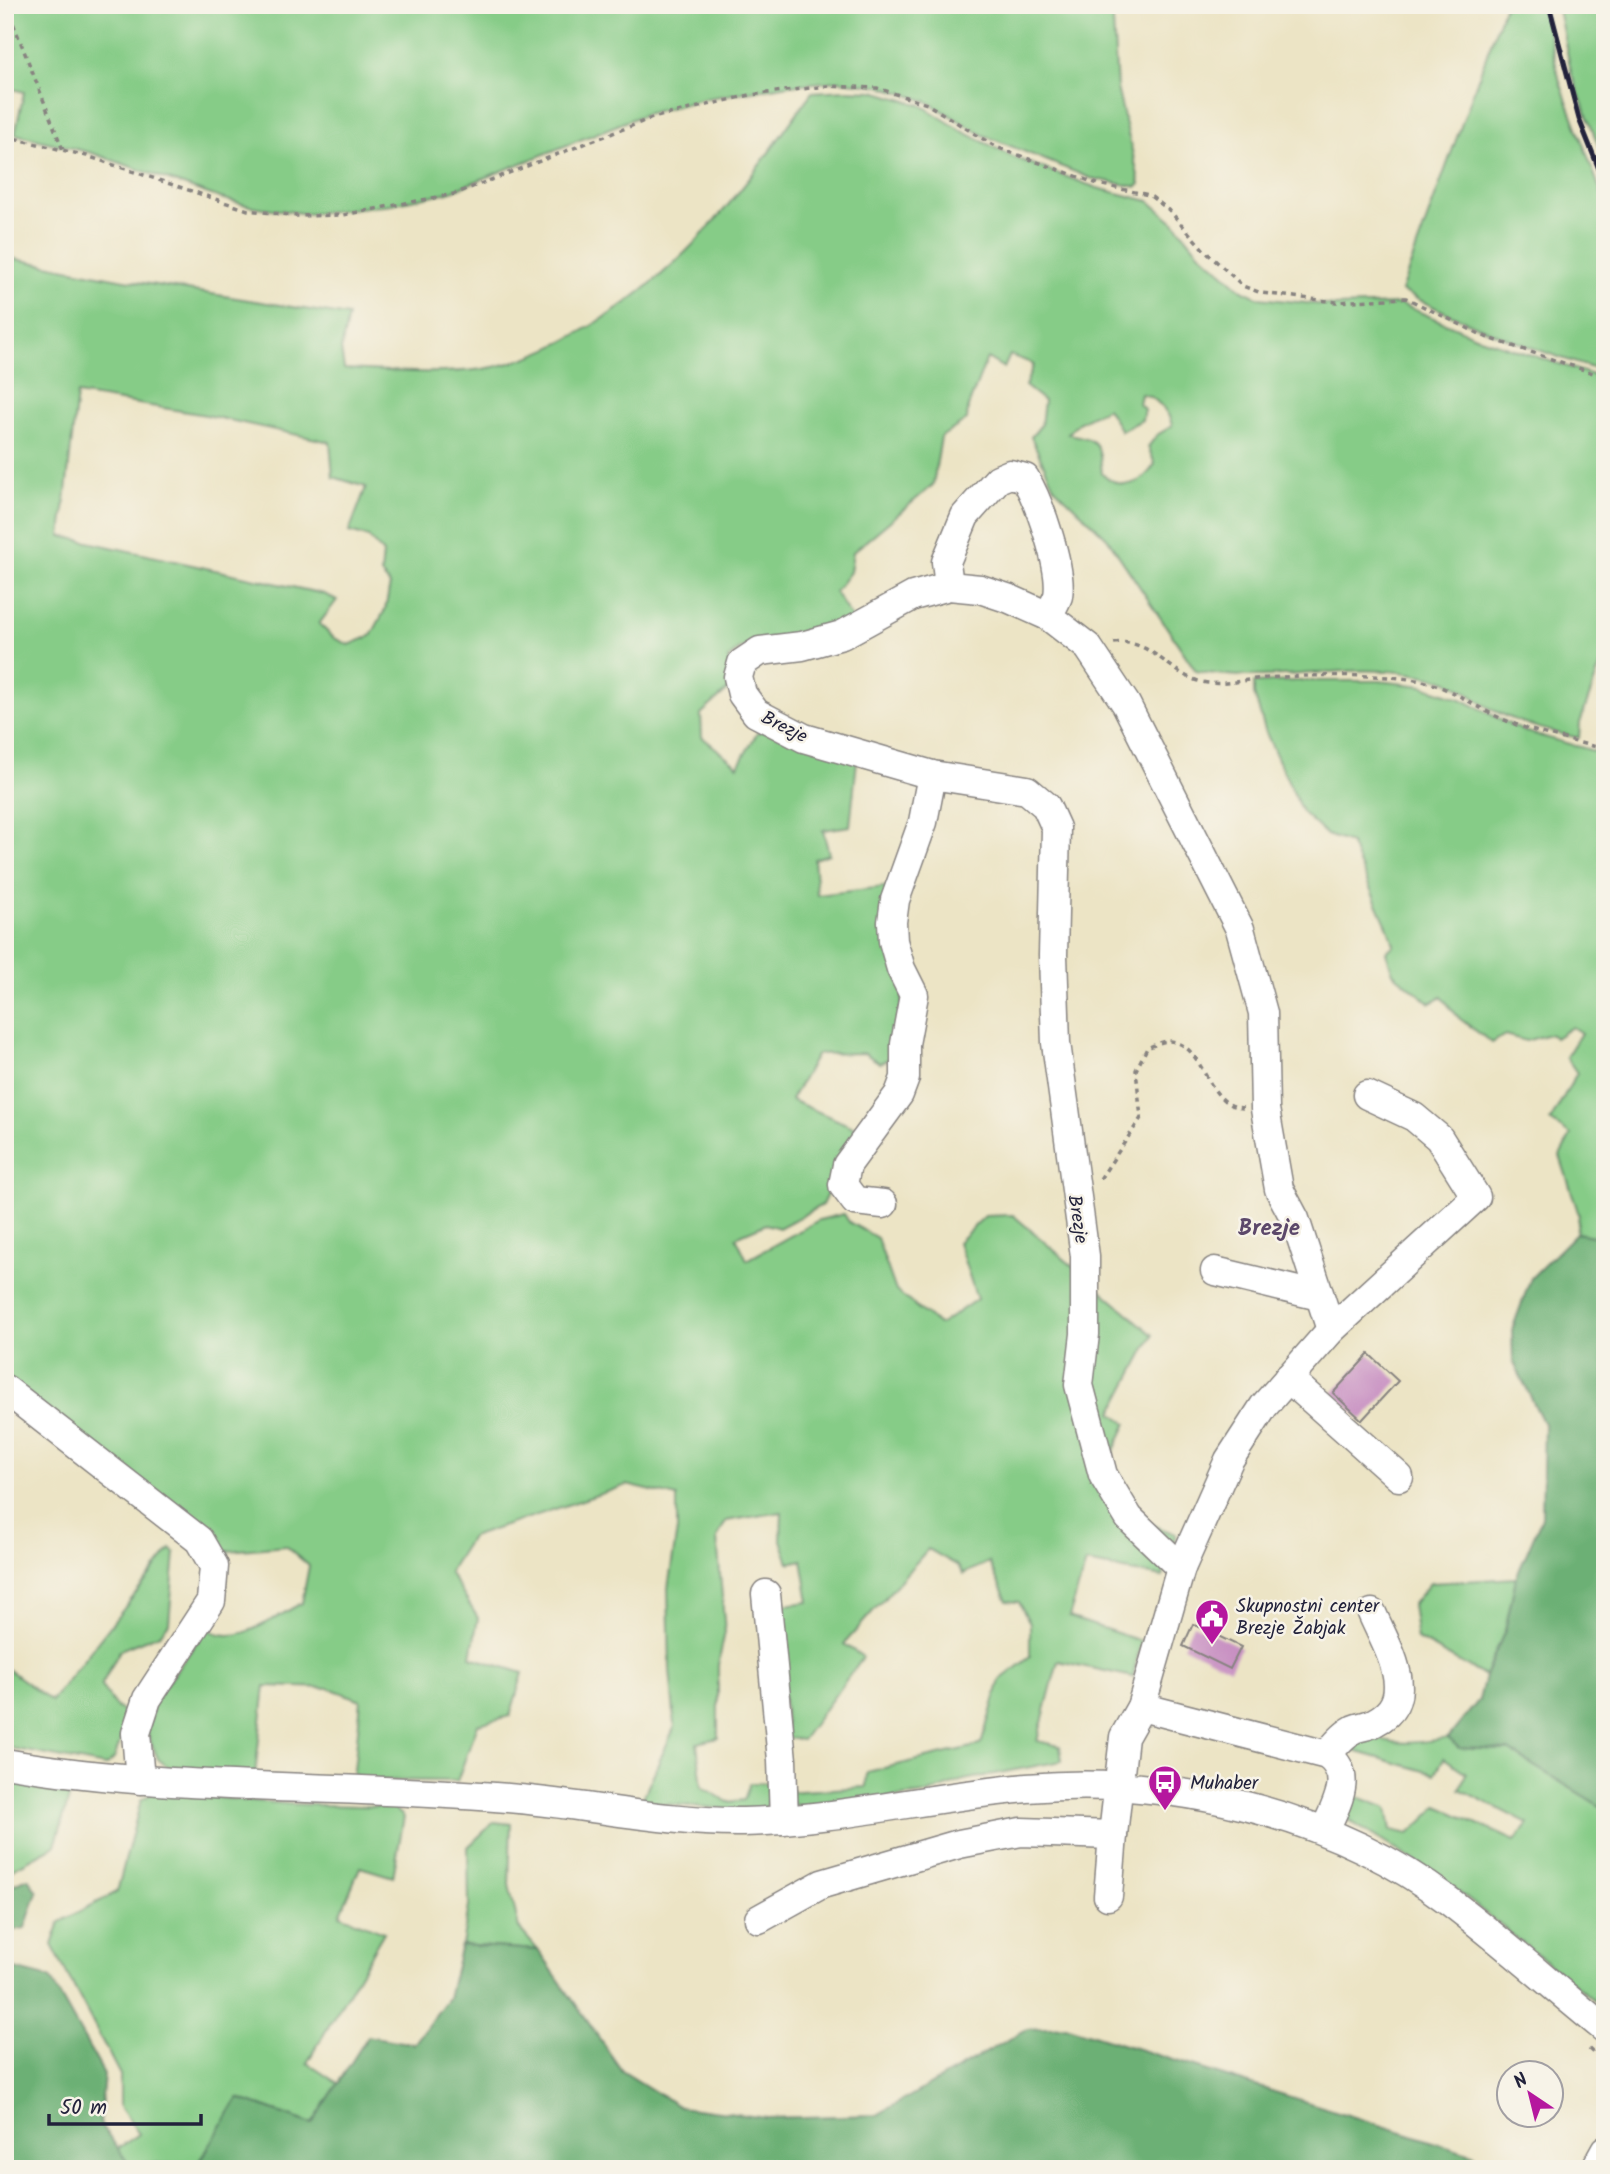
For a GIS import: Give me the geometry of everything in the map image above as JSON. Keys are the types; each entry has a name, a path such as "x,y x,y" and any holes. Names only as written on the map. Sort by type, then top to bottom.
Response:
{"street":[{"path":"949,586 946,562 965,516 998,479 1010,474 1024,478 1034,493 1056,568 1058,596 1048,616"},
{"name":"Brezje","path":"1181,1568 1129,1518 1103,1475 1079,1384 1085,1334 1085,1256 1056,1043 1053,956 1056,828 1046,806 1027,790 932,775 804,738 755,713 742,694 738,677 742,663 760,651 802,646 842,635 913,596 949,586 980,589 1048,616 1088,648 1126,704 1240,929 1263,1013 1265,1109 1279,1189 1295,1219 1331,1329"},
{"path":"883,1204 855,1200 843,1185 847,1165 899,1094 905,1078 905,1044 914,995 901,969 893,941 892,922 895,900 923,822 932,775"},
{"path":"1108,1896 1124,1737 1141,1707 1181,1568 1228,1460 1264,1406 1331,1329 1476,1197 1439,1138 1415,1117 1367,1095"},
{"path":"1215,1271 1319,1296"},
{"path":"1288,1378 1399,1477"},
{"path":"5,1389 199,1540 214,1566 211,1601 147,1699 136,1733 140,1780"},
{"path":"766,1594 782,1760 784,1820"},
{"path":"1327,1755 1345,1735 1388,1714 1398,1699 1399,1678 1372,1613"},
{"path":"1141,1707 1327,1755 1338,1763 1343,1775 1341,1791 1325,1830"},
{"path":"5,1763 82,1777 509,1798 665,1817 738,1822 784,1820 1030,1787 1119,1786 1241,1806 1325,1830 1392,1864 1447,1900 1593,2035"},
{"path":"759,1919 822,1884 959,1844 1021,1832 1113,1835"},
{"path":"1595,2169 1605,2151"}],"path":[{"path":"6,5 63,150"},
{"path":"5,136 63,150 248,210 297,216 343,215 454,194 652,118 750,95 827,86 877,88 927,104 996,146 1098,184 1149,195 1169,210 1205,251 1243,286 1261,293 1336,302 1406,298 1486,337 1605,377"},
{"path":"1088,648 1126,642 1147,647 1181,676 1208,683 1266,678 1380,678 1426,682 1452,691 1525,729 1605,750"},
{"path":"1077,1208 1116,1159 1142,1118 1136,1070 1147,1048 1168,1041 1189,1049 1213,1090 1233,1107 1265,1109"},
{"path":"1593,2035 1605,2064"}],"green space":[{"path":"5,5 1112,5 1117,88 1140,184 1137,187 1090,178 983,135 926,101 881,86 839,81 790,85 708,98 645,114 449,192 392,204 308,214 250,206 92,153 15,134 24,92 5,87"},
{"path":"1505,5 1542,5 1560,82 1605,203 1605,372 1501,336 1401,291"},
{"path":"1557,5 1605,5 1605,164 1572,75"},
{"path":"874,91 921,105 962,131 1013,157 1097,188 1149,201 1175,223 1198,251 1242,290 1259,298 1335,306 1401,304 1480,338 1605,379 1605,667 1600,666 1580,723 1579,738 1517,721 1481,703 1457,686 1420,675 1361,671 1250,676 1196,671 1107,538 1054,487 1031,437 1041,425 1044,401 1025,386 1034,364 1010,355 1004,368 987,358 968,407 967,420 941,437 933,485 853,552 850,572 835,592 853,620 741,648 729,658 729,689 701,714 702,737 738,766 757,733 771,728 857,761 850,826 823,830 829,854 814,859 817,895 892,886 904,991 893,1057 880,1063 864,1053 817,1054 791,1100 858,1129 822,1205 779,1228 766,1224 736,1237 747,1260 819,1220 844,1214 849,1222 877,1238 896,1291 939,1325 977,1299 958,1242 985,1216 1013,1215 1153,1335 1112,1413 1127,1423 1098,1484 1111,1509 1176,1534 1163,1577 1086,1563 1069,1617 1141,1641 1133,1677 1058,1661 1037,1741 1060,1746 1062,1761 964,1780 927,1794 802,1807 786,1802 786,1792 866,1787 867,1772 981,1745 1000,1680 1030,1657 1030,1624 1019,1602 1007,1601 989,1562 963,1574 958,1566 928,1549 844,1644 863,1657 802,1740 787,1738 776,1606 809,1602 802,1560 789,1563 781,1540 782,1512 726,1521 717,1538 725,1632 718,1665 718,1738 697,1743 702,1787 728,1802 744,1800 750,1783 767,1783 769,1799 764,1812 641,1802 675,1726 670,1670 668,1588 677,1530 677,1497 627,1485 471,1537 449,1572 478,1618 471,1657 523,1673 510,1716 478,1724 457,1781 353,1780 361,1700 329,1688 265,1686 255,1775 178,1775 158,1759 147,1733 155,1700 207,1628 218,1634 242,1633 267,1623 302,1603 309,1566 286,1546 228,1551 229,1562 223,1567 5,1375 5,257 119,279 348,316 341,350 344,369 431,372 483,369 511,363 552,347 626,303 658,277 687,250 739,191 812,92","holes":["77,394 206,415 330,442 333,477 366,487 349,532 368,537 383,553 381,574 390,585 385,610 371,636 349,645 334,638 319,624 337,600 324,594 61,536","1141,394 1161,405 1172,426 1157,435 1148,447 1155,464 1150,471 1131,484 1117,483 1102,474 1096,445 1087,438 1068,434 1078,423 1107,408 1121,431 1142,420 1144,409 1139,404"]},
{"path":"1379,681 1423,686 1461,699 1523,731 1605,754 1605,1238 1576,1233 1579,1215 1560,1156 1571,1135 1550,1121 1577,1073 1566,1057 1581,1033 1572,1027 1555,1038 1549,1034 1526,1041 1505,1035 1492,1043 1459,1018 1442,997 1430,1003 1393,973 1386,952 1394,945 1391,935 1350,843 1327,835 1302,812 1266,733 1254,694 1254,683"},
{"path":"1576,1233 1605,1238 1605,1809 1508,1750 1459,1748 1448,1738 1479,1700 1485,1676 1505,1631 1516,1578 1542,1517 1544,1424 1513,1361 1512,1330 1531,1278"},
{"path":"171,1549 175,1553 169,1623 160,1634 120,1650 101,1686 117,1708 130,1714 114,1759 105,1766 5,1747 5,1667 51,1701"},
{"path":"1516,1578 1505,1631 1485,1676 1417,1639 1412,1605 1430,1583"},
{"path":"1362,1731 1393,1742 1448,1738 1459,1748 1508,1750 1605,1809 1605,2009 1440,1877 1345,1818 1353,1795 1387,1808 1391,1830 1409,1834 1438,1806 1515,1841 1528,1824 1460,1789 1466,1773 1444,1758 1435,1774 1354,1751"},
{"path":"5,1772 73,1784 55,1846 5,1873"},
{"path":"154,1792 289,1804 393,1807 404,1817 393,1877 360,1867 340,1915 384,1932 307,2063 340,2085 312,2124 238,2098 198,2165 128,2163 117,2149 139,2134 120,2107 120,2075 52,1945 60,1922 117,1892 141,1800"},
{"path":"494,1822 511,1824 509,1885 519,1928 538,1950 462,1945 469,1906 468,1847"},
{"path":"28,1878 37,1892 25,1928 6,1932 11,1968 50,1978 104,2074 100,2123 128,2163 198,2165 238,2098 312,2124 368,2036 414,2044 448,1998 461,1945 538,1950 622,2071 680,2107 767,2118 877,2115 1027,2029 1068,2027 1475,2155 1489,2169 5,2169 5,1888"}],"building":[{"path":"1369,1354 1398,1381 1362,1420 1333,1393"},
{"name":"Skupnostni center Brezje Žabjak","path":"1193,1624 1241,1647 1230,1669 1183,1646"}],"railway":[{"path":"1549,5 1579,119 1605,184"}],"place":[{"name":"Skupnostni center Brezje Žabjak","path":"1212,1646"},
{"name":"Muhaber","path":"1165,1812"}],"district":[{"name":"Brezje","path":"1269,1227"}]}
